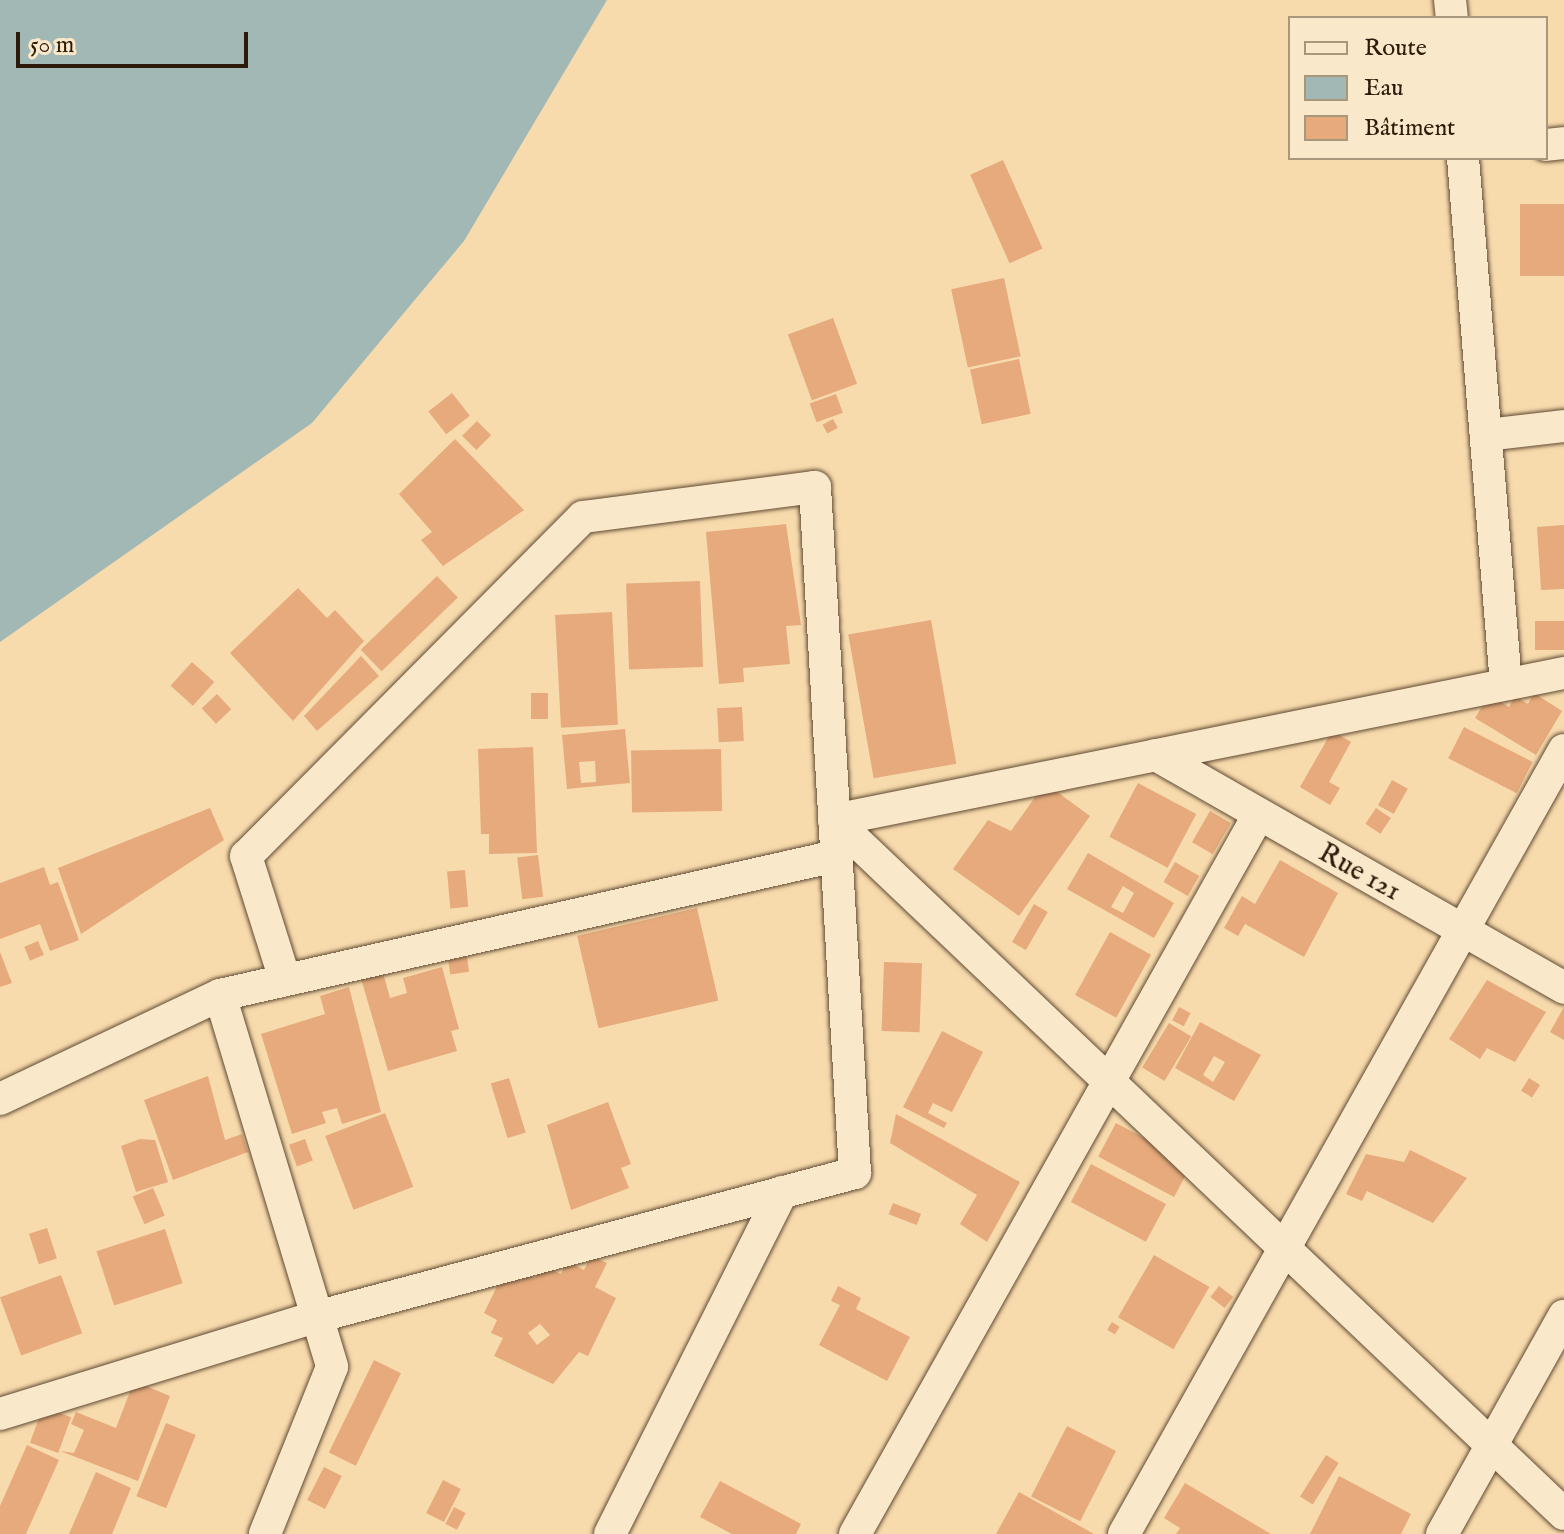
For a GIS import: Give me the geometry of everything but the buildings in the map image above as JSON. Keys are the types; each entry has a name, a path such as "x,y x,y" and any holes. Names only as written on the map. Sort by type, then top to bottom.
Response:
{"street":[{"path":"1463,160 1506,684"},
{"path":"1486,435 1564,426"},
{"path":"0,1414 316,1317 855,1173 815,487 583,517 246,856 285,980"},
{"path":"834,820 1564,673"},
{"path":"1124,1534 1564,750"},
{"name":"Rue 121","path":"1156,755 1564,988"},
{"path":"855,1534 1258,816"},
{"path":"834,820 1564,1514"},
{"path":"0,1099 220,995 836,856"},
{"path":"220,995 332,1367 265,1534"},
{"path":"610,1534 782,1192"},
{"path":"1442,1534 1564,1316"}],"water":[{"path":"0,0 607,0 464,241 312,423 0,642"}]}
